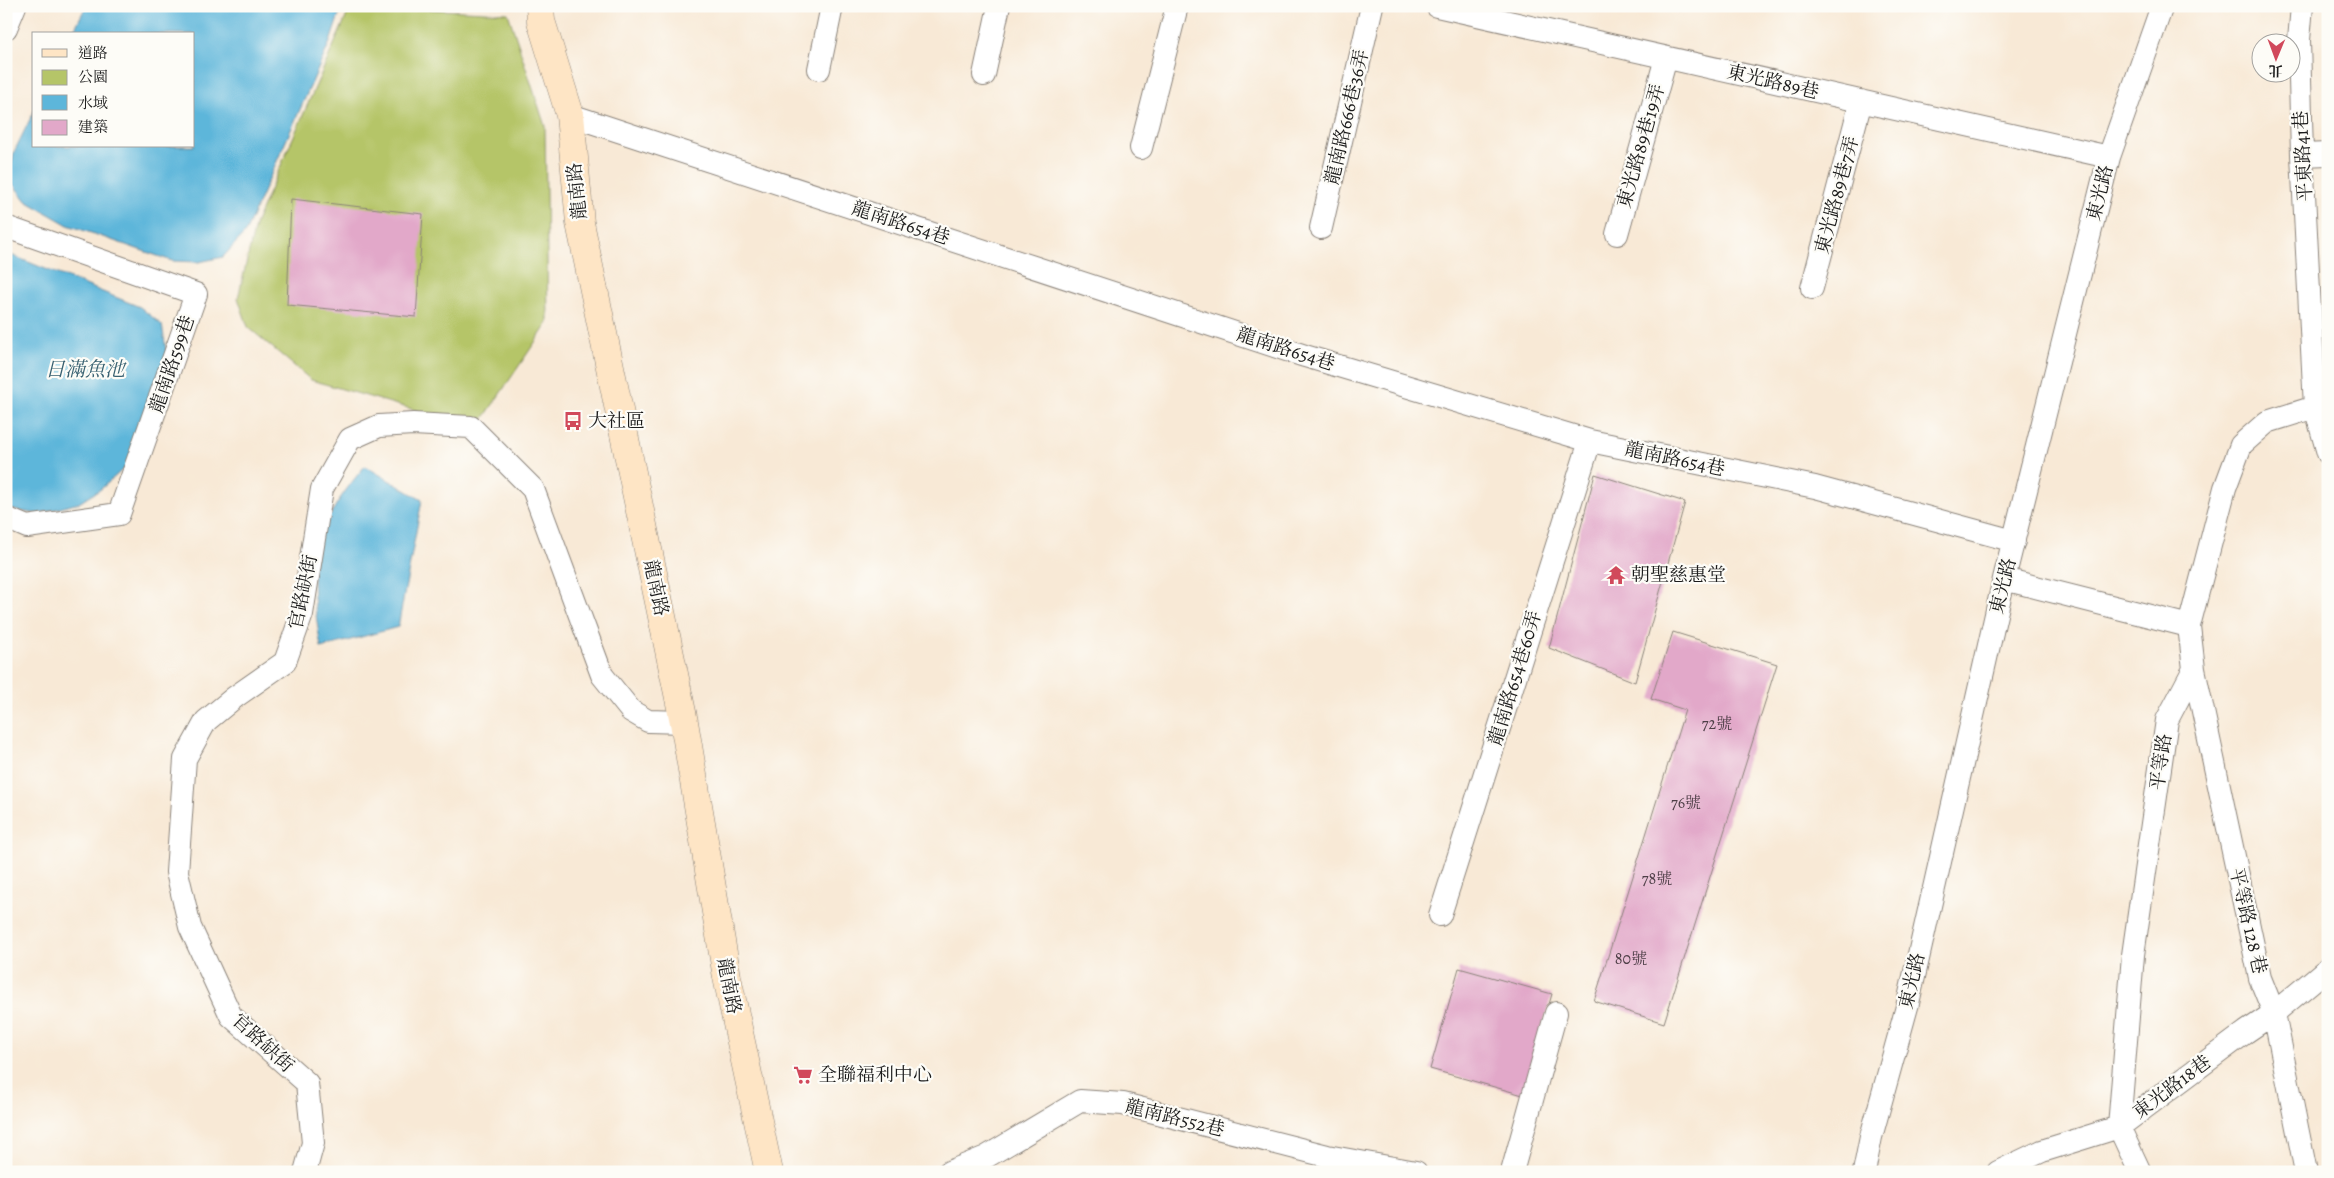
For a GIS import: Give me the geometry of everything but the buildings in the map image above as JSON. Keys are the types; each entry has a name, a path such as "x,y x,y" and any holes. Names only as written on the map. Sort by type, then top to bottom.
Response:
{"main road":[{"name":"龍南路","path":"540,6 540,21 570,115 580,222 684,722 727,977 769,1172"}],"lane":[{"path":"6,28 15,6"},
{"path":"819,69 832,6"},
{"path":"984,75 999,6"},
{"path":"1141,148 1177,6"},
{"name":"龍南路666巷36弄","path":"1321,228 1372,6"},
{"name":"東光路89巷","path":"1437,6 2108,157"},
{"name":"東光路","path":"1864,1172 1871,1137 1908,1003 2004,580 2108,157 2162,6"},
{"name":"平東路41巷","path":"2302,6 2299,40 2302,155 2319,313 2315,407 2328,453"},
{"name":"東光路89巷19弄","path":"1617,234 1666,58"},
{"name":"東光路89巷7弄","path":"1812,288 1861,101"},
{"name":"龍南路654巷","path":"570,115 1305,356 1590,441 1815,487 2014,541"},
{"path":"2302,155 2328,154"},
{"name":"龍南路599巷","path":"6,227 196,294 119,514 26,527 6,518"},
{"path":"2194,670 2189,626 2225,488 2241,445 2267,422 2315,407"},
{"name":"官路缺街","path":"305,1172 313,1143 307,1083 231,1016 190,927 177,872 185,759 206,721 235,697 285,662 302,614 322,489 350,439 379,426 413,424 472,427 533,489 602,675 631,712 648,722 684,722"},
{"name":"龍南路654巷60弄","path":"1440,915 1590,441"},
{"path":"2004,580 2189,626"},
{"name":"平等路 128 巷","path":"2194,670 2260,978 2274,1013 2306,1172"},
{"name":"平等路","path":"2140,1172 2119,1127 2133,955 2167,720 2194,670"},
{"name":"東光路18巷","path":"1998,1172 2042,1151 2119,1127 2274,1013 2328,968"},
{"path":"1512,1172 1556,1013"},
{"name":"龍南路552巷","path":"949,1172 986,1156 1080,1101 1124,1104 1326,1164 1416,1172"}],"green space":[{"path":"351,6 508,13 545,126 548,323 477,428 311,380 248,327 238,298 256,222"}],"water":[{"path":"86,6 342,6 330,42 245,233 223,257 199,262 172,261 68,225 26,201 9,179 14,152 32,115 32,148 195,148 195,32 73,32"},
{"name":"日滿魚池","path":"6,253 140,307 162,325 167,355 129,464 101,489 79,503 38,514 6,509"},
{"path":"365,466 422,500 398,627 321,648 313,584 316,550 320,536 332,511"}],"place":[{"name":"大社區","path":"573,421"},
{"name":"朝聖慈惠堂","path":"1616,575"},
{"name":"全聯福利中心","path":"803,1075"}]}
